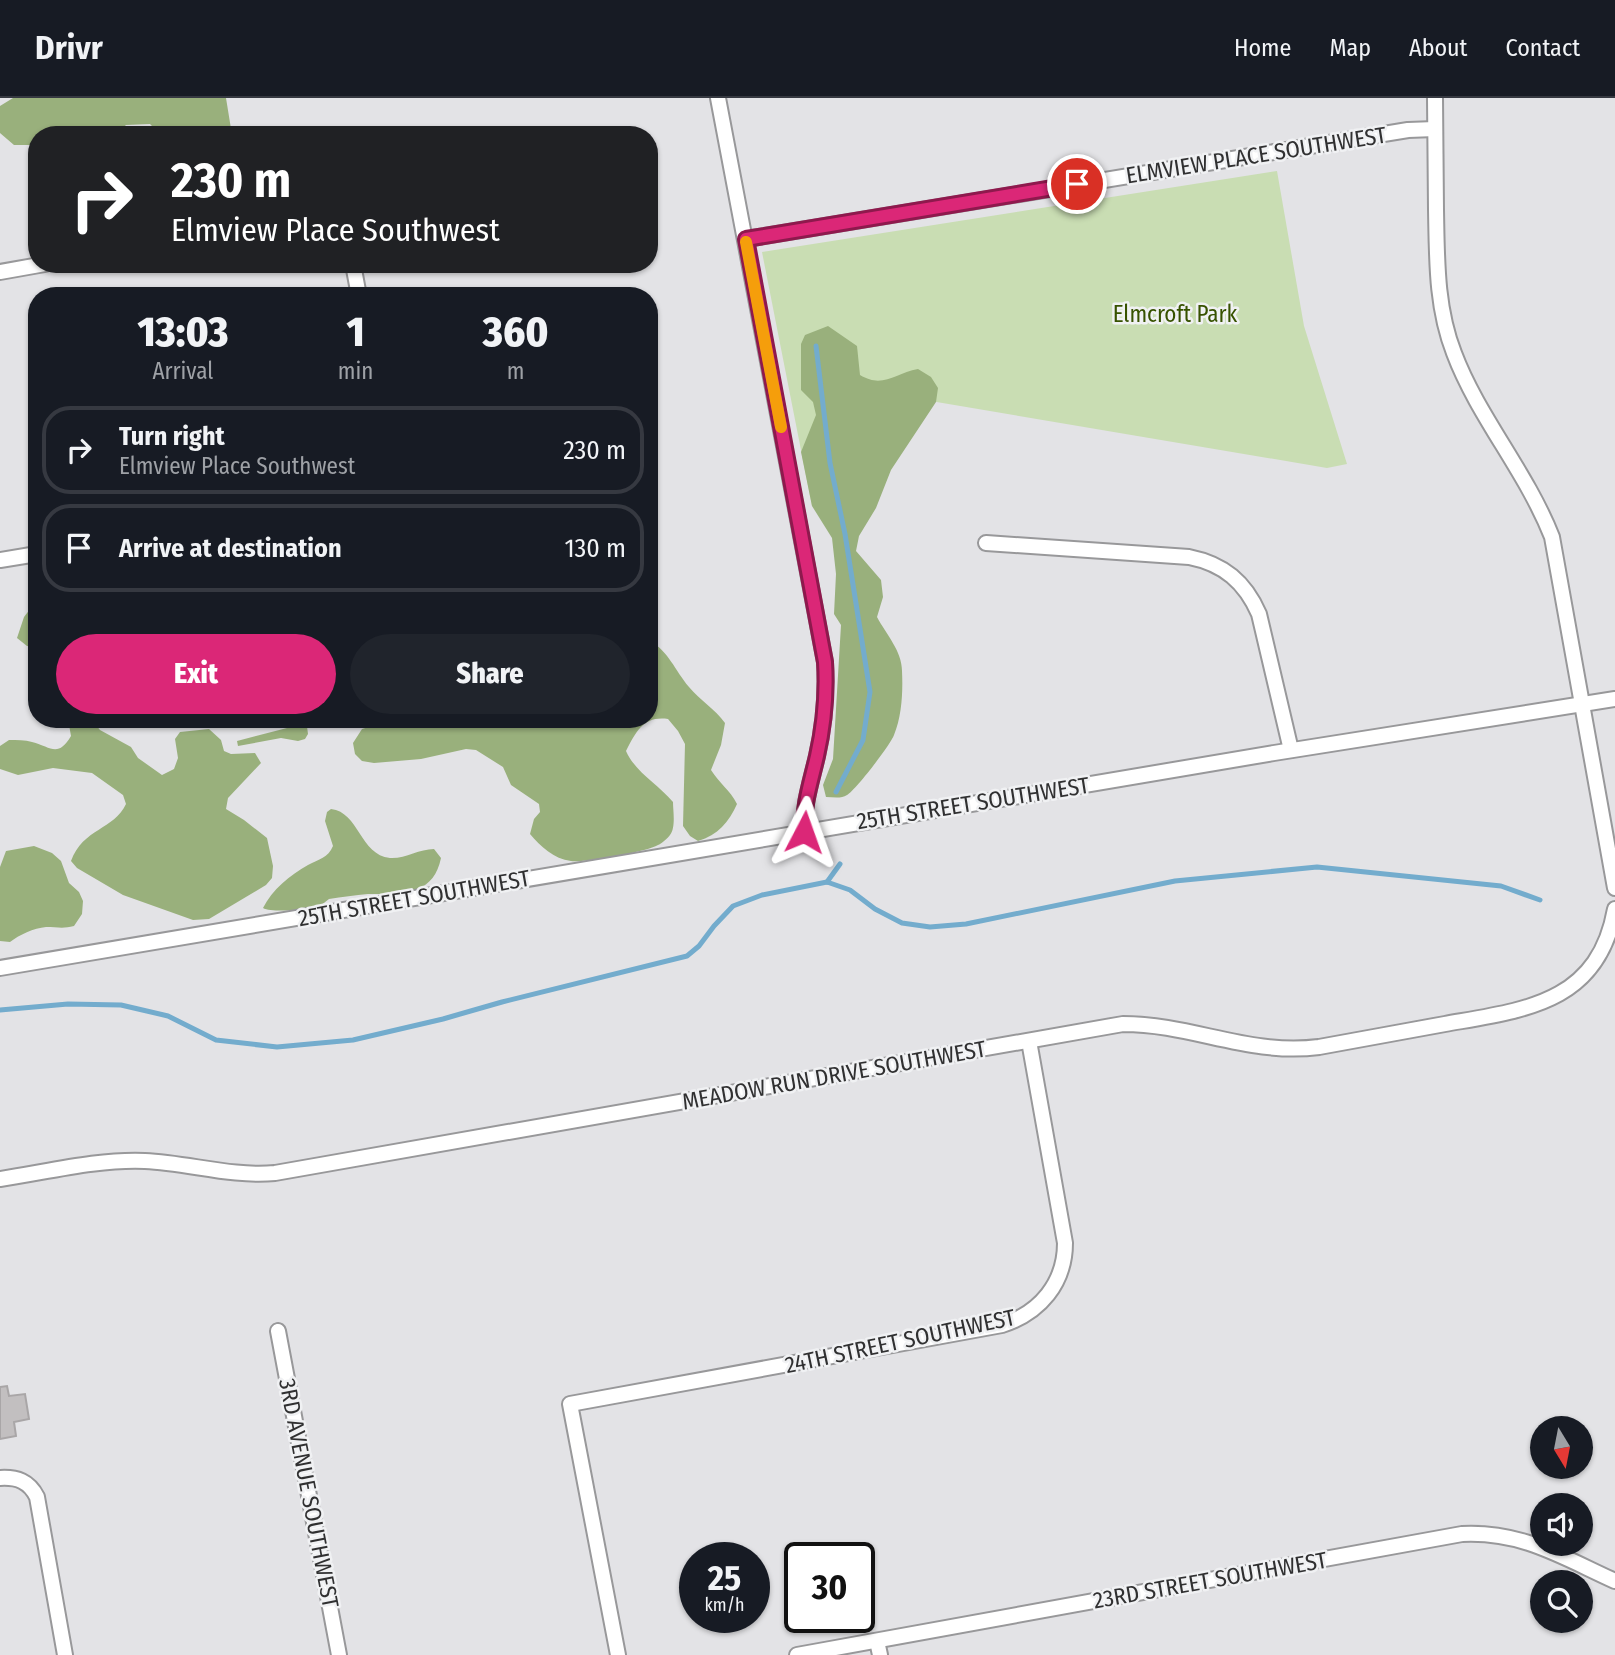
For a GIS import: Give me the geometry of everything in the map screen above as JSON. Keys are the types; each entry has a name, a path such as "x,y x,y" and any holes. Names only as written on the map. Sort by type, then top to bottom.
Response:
{"street":[{"path":"718,98 825,662 825,707 817,757 803,812 804,832"},
{"path":"1435,98 1437,271 1440,301 1448,336 1465,378 1533,494 1552,537 1615,888"},
{"name":"ELMVIEW PLACE SOUTHWEST","path":"746,239 1408,130 1435,129"},
{"path":"0,272 28,267"},
{"path":"986,543 1189,557 1211,562 1234,576 1252,598 1258,614 1291,751"},
{"path":"0,560 28,555"},
{"name":"25TH STREET SOUTHWEST","path":"0,968 1615,699"},
{"name":"MEADOW RUN DRIVE SOUTHWEST","path":"0,1179 124,1161 162,1162 248,1174 275,1173 1111,1026 1135,1024 1163,1027 1263,1049 1298,1049 1525,1010 1560,994 1583,976 1603,948 1615,909"},
{"name":"24TH STREET SOUTHWEST","path":"618,1655 570,1404 1002,1325 1036,1308 1059,1278 1065,1256 1065,1243 1029,1041"},
{"name":"3RD AVENUE SOUTHWEST","path":"278,1331 339,1655"},
{"path":"0,1478 15,1478 26,1483 33,1488 37,1497 65,1655"},
{"name":"23RD STREET SOUTHWEST","path":"797,1655 878,1648 1462,1534 1486,1532 1526,1540 1615,1581"}],"green space":[{"path":"13,98 226,98 231,126 28,126 28,145 14,145 0,133 0,106"},
{"name":"Elmcroft Park","path":"1277,171 1304,326 1347,464 1327,468 913,398 812,506 762,252"},
{"path":"828,326 857,346 860,375 876,381 918,369 931,377 938,388 936,402 891,470 876,508 859,536 856,551 881,580 883,597 877,617 901,664 902,695 899,720 891,740 872,767 851,792 837,798 826,797 823,785 833,759 841,625 834,614 836,574 832,538 812,506 801,452 816,415 813,402 801,390 801,344 805,335"},
{"path":"28,612 28,646 17,638"},
{"path":"658,647 689,687 725,723 721,745 711,770 737,804 722,827 698,841 690,836 683,826 685,744 668,719 660,719"},
{"path":"70,728 98,728 131,747 138,758 162,775 174,769 178,758 175,739 180,732 209,729 221,740 224,751 231,754 255,753 261,763 228,798 226,809 267,838 273,866 272,878 266,885 209,919 193,920 123,895 77,868 71,861 76,850 121,813 126,804 123,795 92,773 53,768 18,775 0,769 0,746 9,740 29,741 58,749 71,736"},
{"path":"287,728 307,728 305,739 298,741 281,738 238,746 237,741"},
{"path":"641,728 626,751 641,772 673,802 672,832 661,843 629,854 578,861 565,860 553,855 530,834 534,819 540,812 539,804 511,785 503,767 476,750 466,749 421,759 374,763 362,761 355,754 353,743 362,729"},
{"path":"331,809 348,818 372,850 380,855 396,858 434,849 441,858 437,871 423,887 414,891 329,899 320,906 300,910 263,908 276,889 288,878 329,853 333,846 325,821 327,812"},
{"path":"34,846 52,853 61,861 69,883 79,892 83,901 82,914 74,926 41,928 27,932 10,942 0,941 0,867 6,851"}],"building":[{"path":"7,1386 9,1396 25,1394 29,1419 14,1422 16,1436 0,1439 0,1387"}],"waterway":[{"path":"816,346 830,463 845,534 870,692 863,740 836,792"},
{"path":"827,882 840,864"},
{"path":"0,1010 68,1004 121,1005 168,1016 216,1040 277,1047 353,1040 687,956 733,906 762,895 827,882 850,890 875,909 902,923 930,927 966,924 1175,881 1317,867 1501,886 1540,900"}],"slow traffic":[{"path":"746,242 781,427"}],"route":[{"path":"804,832 803,812 817,757 825,707 825,662 746,239 1077,184"}]}
